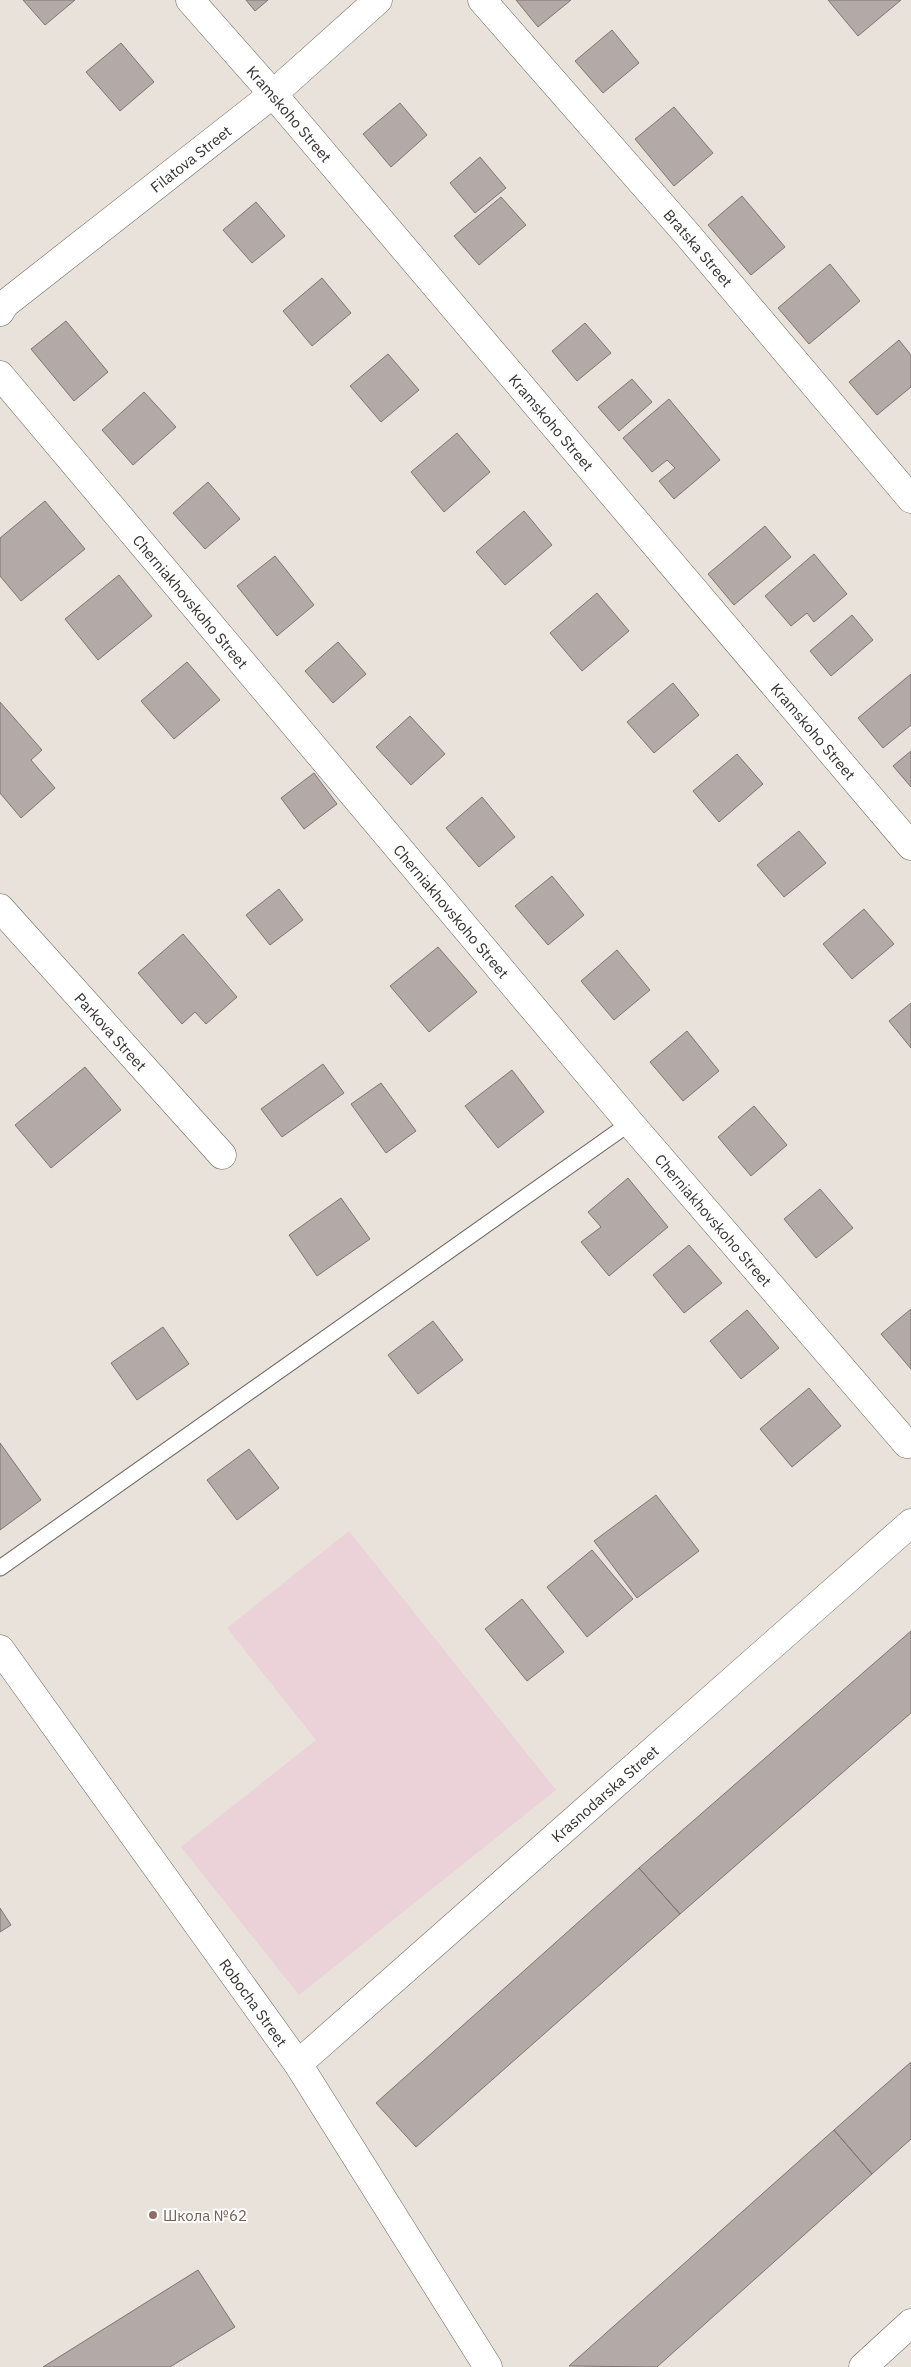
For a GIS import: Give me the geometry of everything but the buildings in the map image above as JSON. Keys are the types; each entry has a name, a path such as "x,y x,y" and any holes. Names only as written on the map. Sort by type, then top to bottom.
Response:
{"street":[{"name":"Kramskoho Street","path":"190,0 274,94 911,846"},
{"name":"Filatova Street","path":"0,312 5,304 274,94 378,0"},
{"name":"Bratska Street","path":"482,0 687,234 911,499"},
{"name":"Cherniakhovskoho Street","path":"0,375 630,1123 910,1446"},
{"name":"Parkova Street","path":"0,908 222,1155"},
{"name":"Krasnodarska Street","path":"298,2064 911,1523"},
{"name":"Robocha Street","path":"0,1649 298,2064 488,2367"},
{"path":"863,2367 911,2324"}],"lane":[{"path":"0,1568 630,1123"}],"shaded area":[{"path":"349,1531 556,1790 299,1995 181,1847 316,1740 227,1628"}],"place":[{"name":"Школа №62","path":"153,2215"}]}
